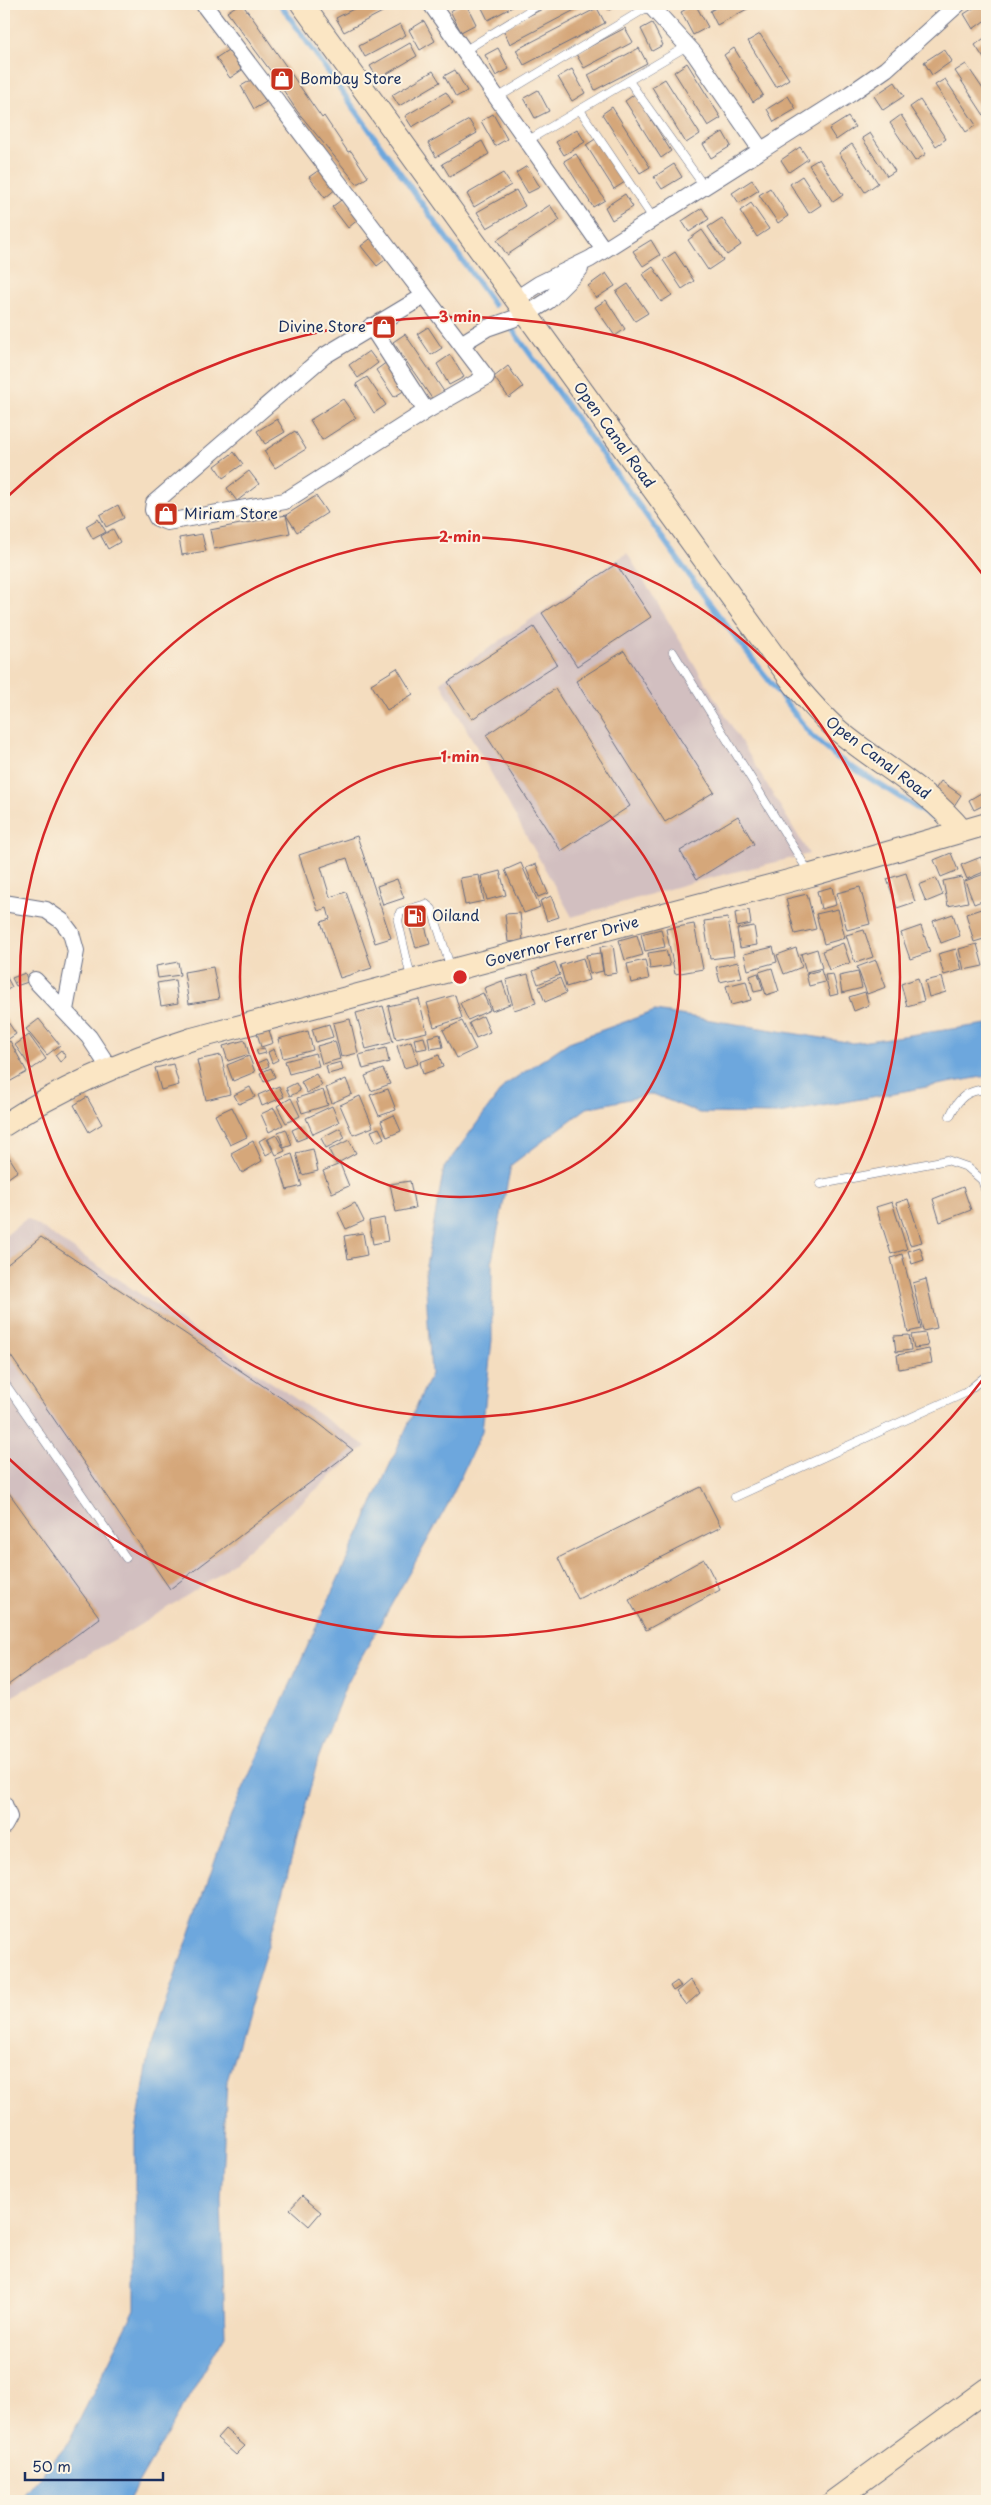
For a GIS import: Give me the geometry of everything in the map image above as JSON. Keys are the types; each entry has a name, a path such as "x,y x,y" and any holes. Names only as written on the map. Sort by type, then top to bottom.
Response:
{"street":[{"name":"Open Canal Road","path":"302,4 804,695 841,732 938,803 962,831"},
{"path":"431,4 527,141 597,254"},
{"path":"650,4 687,46 761,150"},
{"path":"461,344 521,307 539,284 597,254 886,69 958,4"},
{"path":"204,5 486,378 426,411 285,501 167,522 158,518 153,510 154,503 324,356 371,326 424,296"},
{"path":"371,326 426,411"},
{"name":"Governor Ferrer Drive","path":"4,1125 48,1099 110,1068 192,1039 811,876 987,824"},
{"path":"4,903 46,910 62,921 71,934 76,951 65,1010"},
{"path":"34,980 65,1010 95,1044 110,1068"},
{"path":"4,1804 9,1817 4,1826"},
{"path":"834,2501 987,2389"}],"lane":[{"path":"464,51 540,4"},
{"path":"497,98 650,4"},
{"path":"527,141 687,46"},
{"path":"630,80 704,186"},
{"path":"580,110 653,218"},
{"path":"673,652 811,876"},
{"path":"412,982 398,921 400,912 426,904 432,909 452,971"},
{"path":"950,1116 956,1102 967,1093 987,1089"},
{"path":"821,1184 947,1160 967,1167 982,1180 987,1195"},
{"path":"735,1497 965,1393 987,1376"},
{"path":"4,1382 126,1558"}],"shaded area":[{"path":"627,553 809,854 693,882 572,917 440,682"},
{"path":"27,1218 366,1446 215,1578 130,1631 4,1701 4,1237"}],"water":[{"path":"655,1011 853,1043 987,1024 987,1076 778,1114 699,1113 653,1094 587,1108 511,1165 492,1260 492,1340 482,1431 448,1504 346,1685 318,1759 278,1911 227,2080 221,2199 225,2335 128,2501 18,2501 67,2445 135,2309 135,2137 151,2045 231,1815 431,1374 425,1271 444,1168 505,1085 569,1042"}],"building":[{"path":"242,4 254,20 322,118 324,116 348,152 351,151 368,177 357,184 297,111 272,73 227,12"},
{"path":"329,4 342,4 332,9"},
{"path":"363,4 385,4 388,9 344,32 336,18"},
{"path":"466,4 476,24 461,32 450,11"},
{"path":"480,4 518,4 488,20"},
{"path":"552,4 586,4 510,44 503,29"},
{"path":"606,4 621,4 609,10"},
{"path":"695,4 708,27 693,35 681,12"},
{"path":"723,4 747,4 749,8 717,25 710,11"},
{"path":"980,4 987,4 987,19 973,29 964,14"},
{"path":"597,8 605,23 524,65 516,50"},
{"path":"424,21 435,41 420,50 409,30"},
{"path":"652,23 663,45 652,51 641,29"},
{"path":"400,24 406,35 365,57 359,46"},
{"path":"625,28 633,42 584,68 576,54"},
{"path":"760,34 789,79 776,87 748,41"},
{"path":"987,36 987,63 975,45"},
{"path":"410,43 417,56 378,79 370,66"},
{"path":"498,48 509,69 496,76 485,55"},
{"path":"639,48 647,63 595,90 588,75"},
{"path":"734,48 763,95 753,102 724,55"},
{"path":"944,49 952,61 932,75 924,62"},
{"path":"228,50 242,70 230,78 216,58"},
{"path":"687,63 721,118 708,126 674,72"},
{"path":"966,64 987,95 987,120 955,71"},
{"path":"572,69 585,93 572,101 558,77"},
{"path":"455,70 467,91 456,97 444,76"},
{"path":"433,71 440,82 399,106 392,95"},
{"path":"253,79 266,102 254,109 241,86"},
{"path":"665,79 700,134 686,143 652,87"},
{"path":"945,79 976,125 966,132 935,85"},
{"path":"895,82 904,96 883,110 874,96"},
{"path":"538,90 549,111 535,118 524,98"},
{"path":"446,92 453,103 412,127 405,116"},
{"path":"635,94 671,151 661,158 625,101"},
{"path":"788,96 796,109 774,122 767,109"},
{"path":"920,100 946,139 936,146 910,107"},
{"path":"612,107 650,167 640,173 602,114"},
{"path":"493,114 507,139 495,146 481,121"},
{"path":"901,115 926,154 915,161 890,123"},
{"path":"848,117 855,127 836,140 829,129"},
{"path":"469,120 477,133 436,157 428,143"},
{"path":"577,129 585,142 564,155 556,142"},
{"path":"723,132 731,146 711,158 703,144"},
{"path":"870,133 895,171 887,176 862,138"},
{"path":"597,138 625,182 614,189 586,145"},
{"path":"482,141 489,154 450,177 442,164"},
{"path":"852,144 878,183 865,192 839,153"},
{"path":"800,147 808,159 789,172 781,160"},
{"path":"576,154 605,200 593,207 564,161"},
{"path":"819,159 843,195 833,202 809,165"},
{"path":"674,164 682,177 662,189 654,177"},
{"path":"527,166 540,187 528,193 516,173"},
{"path":"322,168 337,188 325,198 309,177"},
{"path":"503,173 511,185 474,207 467,194"},
{"path":"802,176 821,205 809,213 790,184"},
{"path":"752,180 759,190 739,203 732,193"},
{"path":"770,188 788,216 778,223 759,195"},
{"path":"516,190 525,206 487,228 477,212"},
{"path":"625,194 633,207 612,220 605,207"},
{"path":"345,197 360,218 348,228 332,207"},
{"path":"751,203 769,229 757,237 740,211"},
{"path":"550,205 560,220 507,255 497,240"},
{"path":"702,208 709,219 689,232 682,221"},
{"path":"722,218 741,245 727,255 708,227"},
{"path":"702,230 723,260 708,270 688,240"},
{"path":"374,236 389,257 377,266 361,246"},
{"path":"651,240 660,255 643,266 633,251"},
{"path":"675,252 694,281 682,289 663,260"},
{"path":"653,267 672,295 661,302 643,274"},
{"path":"606,273 615,286 596,298 588,286"},
{"path":"628,284 648,313 635,321 616,292"},
{"path":"606,300 625,329 615,336 595,307"},
{"path":"428,327 442,348 431,355 417,334"},
{"path":"405,334 445,393 433,400 393,342"},
{"path":"369,351 378,363 358,378 349,365"},
{"path":"450,355 464,377 449,385 437,364"},
{"path":"387,362 405,390 394,397 376,370"},
{"path":"508,366 523,387 509,398 494,377"},
{"path":"367,377 386,405 374,413 356,384"},
{"path":"343,399 356,418 322,440 310,420"},
{"path":"277,419 285,432 265,444 257,431"},
{"path":"295,431 306,449 275,468 264,451"},
{"path":"234,452 243,464 223,478 215,466"},
{"path":"249,471 259,484 237,501 227,488"},
{"path":"316,496 327,513 297,532 286,515"},
{"path":"118,505 124,518 106,527 100,515"},
{"path":"286,515 290,533 214,549 210,530"},
{"path":"98,519 106,532 93,539 86,526"},
{"path":"113,529 120,542 108,549 101,536"},
{"path":"202,534 206,551 182,555 179,538"},
{"path":"616,564 651,617 577,666 542,613"},
{"path":"534,627 557,664 472,719 448,682"},
{"path":"624,651 714,792 665,822 576,681"},
{"path":"397,668 413,694 387,710 371,684"},
{"path":"555,689 630,806 561,851 486,735"},
{"path":"941,781 961,795 952,809 931,795"},
{"path":"981,793 986,804 974,810 969,800"},
{"path":"738,816 754,844 697,879 680,851"},
{"path":"357,836 391,938 375,943 347,858 321,867 330,897 346,892 372,968 340,978 321,922 330,919 327,908 318,911 299,855"},
{"path":"951,853 958,870 941,877 934,860"},
{"path":"981,857 986,871 967,879 961,865"},
{"path":"521,863 540,907 524,913 505,870"},
{"path":"536,864 548,893 538,897 526,868"},
{"path":"500,871 506,895 487,900 481,876"},
{"path":"906,873 915,902 897,908 887,879"},
{"path":"987,873 987,899 974,904 965,881"},
{"path":"479,875 484,901 465,905 460,878"},
{"path":"962,877 968,902 948,906 943,881"},
{"path":"936,878 943,895 926,902 919,885"},
{"path":"397,879 404,898 383,905 377,886"},
{"path":"832,887 836,905 821,909 817,891"},
{"path":"860,887 870,924 847,930 837,893"},
{"path":"807,894 816,929 795,934 786,899"},
{"path":"551,896 559,917 547,921 540,901"},
{"path":"987,907 987,938 974,942 966,914"},
{"path":"838,909 845,938 824,944 816,914"},
{"path":"749,910 751,924 737,927 735,913"},
{"path":"421,911 430,944 416,948 406,915"},
{"path":"520,913 523,941 508,942 505,914"},
{"path":"953,914 960,936 941,943 933,921"},
{"path":"728,918 734,956 710,959 704,921"},
{"path":"694,924 703,969 675,974 666,929"},
{"path":"754,926 757,945 740,948 737,929"},
{"path":"921,926 930,952 910,959 901,933"},
{"path":"661,929 665,947 645,951 641,934"},
{"path":"864,930 873,957 855,963 846,935"},
{"path":"637,935 643,955 625,960 619,940"},
{"path":"843,943 850,963 829,970 822,951"},
{"path":"977,944 983,966 964,970 959,949"},
{"path":"613,945 617,973 604,975 600,947"},
{"path":"773,947 777,962 748,970 744,954"},
{"path":"796,948 802,967 784,974 777,955"},
{"path":"817,949 822,968 806,972 801,954"},
{"path":"956,949 962,970 944,975 938,954"},
{"path":"666,950 670,966 650,969 648,953"},
{"path":"600,953 603,971 590,974 586,955"},
{"path":"583,958 589,980 566,987 560,965"},
{"path":"645,960 649,979 631,983 627,964"},
{"path":"876,960 886,987 867,994 857,967"},
{"path":"178,962 180,975 158,978 156,966"},
{"path":"555,962 560,975 538,984 533,971"},
{"path":"738,962 742,977 720,982 716,967"},
{"path":"213,967 219,999 189,1004 184,972"},
{"path":"772,968 779,991 766,995 759,972"},
{"path":"821,970 825,982 809,986 806,974"},
{"path":"4,972 12,987 4,992"},
{"path":"858,972 862,988 842,993 839,976"},
{"path":"25,973 28,982 16,986 12,978"},
{"path":"758,973 763,990 754,992 750,976"},
{"path":"528,974 536,1003 514,1010 506,980"},
{"path":"833,974 838,994 830,996 825,975"},
{"path":"942,977 946,992 929,997 925,981"},
{"path":"560,978 566,993 545,1002 539,987"},
{"path":"918,978 924,1001 907,1006 901,984"},
{"path":"175,980 178,1003 161,1006 157,983"},
{"path":"502,981 510,1004 492,1011 484,988"},
{"path":"746,981 751,1000 731,1005 726,986"},
{"path":"865,992 869,1005 854,1011 849,997"},
{"path":"483,993 490,1010 468,1020 460,1003"},
{"path":"455,995 462,1018 434,1027 427,1003"},
{"path":"419,999 427,1032 396,1039 388,1006"},
{"path":"383,1006 393,1042 366,1049 356,1013"},
{"path":"4,1016 16,1034 4,1042"},
{"path":"483,1016 490,1032 476,1038 469,1023"},
{"path":"39,1019 60,1045 47,1055 26,1029"},
{"path":"350,1019 358,1053 341,1057 333,1023"},
{"path":"462,1021 476,1049 457,1058 443,1030"},
{"path":"329,1024 333,1037 316,1042 312,1029"},
{"path":"269,1030 273,1043 261,1047 257,1033"},
{"path":"308,1031 313,1050 283,1058 278,1039"},
{"path":"440,1034 443,1047 430,1049 428,1037"},
{"path":"29,1035 46,1059 32,1069 15,1045"},
{"path":"424,1037 427,1048 417,1050 414,1039"},
{"path":"245,1040 249,1054 228,1061 223,1046"},
{"path":"10,1041 27,1072 9,1082 4,1073 4,1045"},
{"path":"335,1041 340,1059 322,1064 317,1046"},
{"path":"411,1041 418,1064 404,1068 397,1046"},
{"path":"264,1048 266,1053 258,1055 256,1050"},
{"path":"386,1048 389,1062 363,1069 359,1055"},
{"path":"274,1049 278,1060 272,1063 268,1052"},
{"path":"61,1050 66,1057 60,1062 55,1055"},
{"path":"315,1053 319,1066 289,1074 285,1061"},
{"path":"221,1055 230,1094 206,1100 197,1060"},
{"path":"439,1055 443,1067 423,1074 420,1062"},
{"path":"249,1056 255,1072 233,1081 227,1065"},
{"path":"266,1059 269,1066 260,1070 257,1063"},
{"path":"341,1062 343,1070 328,1074 326,1066"},
{"path":"173,1064 179,1085 161,1090 155,1068"},
{"path":"271,1068 275,1077 264,1082 260,1073"},
{"path":"383,1069 390,1084 371,1091 365,1076"},
{"path":"316,1074 322,1085 307,1093 301,1082"},
{"path":"346,1079 352,1094 332,1103 326,1088"},
{"path":"296,1083 300,1091 290,1096 286,1088"},
{"path":"279,1086 284,1097 262,1106 258,1095"},
{"path":"250,1087 255,1097 239,1104 234,1095"},
{"path":"388,1089 396,1110 379,1116 370,1095"},
{"path":"323,1090 328,1105 302,1113 297,1098"},
{"path":"360,1096 373,1127 353,1135 340,1105"},
{"path":"87,1097 102,1124 89,1132 74,1105"},
{"path":"291,1098 300,1116 286,1123 277,1106"},
{"path":"332,1106 339,1122 313,1134 306,1118"},
{"path":"232,1107 247,1137 230,1145 215,1115"},
{"path":"274,1108 283,1125 269,1132 261,1114"},
{"path":"394,1115 401,1131 387,1137 381,1121"},
{"path":"301,1126 307,1137 297,1141 292,1130"},
{"path":"340,1128 345,1138 326,1148 321,1138"},
{"path":"379,1128 384,1138 376,1142 371,1131"},
{"path":"286,1129 292,1145 284,1148 278,1132"},
{"path":"276,1135 285,1151 276,1155 268,1139"},
{"path":"266,1137 273,1151 266,1155 259,1141"},
{"path":"349,1140 356,1153 336,1164 329,1150"},
{"path":"253,1141 262,1161 242,1173 231,1153"},
{"path":"4,1149 18,1171 4,1181"},
{"path":"313,1149 318,1171 302,1175 296,1153"},
{"path":"292,1154 302,1186 287,1190 277,1159"},
{"path":"340,1164 349,1186 332,1193 323,1171"},
{"path":"410,1181 415,1208 396,1212 390,1184"},
{"path":"963,1187 971,1210 940,1222 933,1199"},
{"path":"908,1199 922,1242 910,1245 896,1203"},
{"path":"892,1202 907,1249 891,1254 876,1207"},
{"path":"355,1203 364,1221 346,1229 338,1212"},
{"path":"384,1218 388,1241 373,1244 369,1221"},
{"path":"363,1233 367,1255 348,1259 344,1236"},
{"path":"41,1237 317,1422 353,1450 170,1589 4,1346 4,1267"},
{"path":"920,1247 924,1260 912,1264 908,1251"},
{"path":"902,1254 921,1329 908,1332 891,1258"},
{"path":"926,1279 937,1328 923,1331 913,1283"},
{"path":"925,1333 928,1346 914,1348 911,1335"},
{"path":"909,1335 911,1350 896,1352 894,1336"},
{"path":"929,1349 932,1363 899,1369 897,1355"},
{"path":"4,1486 100,1618 4,1688"},
{"path":"701,1487 721,1527 578,1599 558,1558"},
{"path":"704,1559 720,1590 646,1630 629,1600"},
{"path":"690,1980 700,1993 686,2005 676,1992"},
{"path":"677,1981 681,1986 673,1991 670,1986"},
{"path":"302,2196 321,2212 309,2226 290,2209"},
{"path":"225,2429 245,2446 236,2455 217,2438"}],"waterway":[{"path":"280,4 494,305"},
{"path":"512,329 707,600 811,735 836,757 934,819"}],"place":[{"name":"Bombay Store","path":"282,79"},
{"name":"Divine Store","path":"384,327"},
{"name":"Miriam Store","path":"166,514"},
{"name":"Oiland","path":"415,916"}]}
